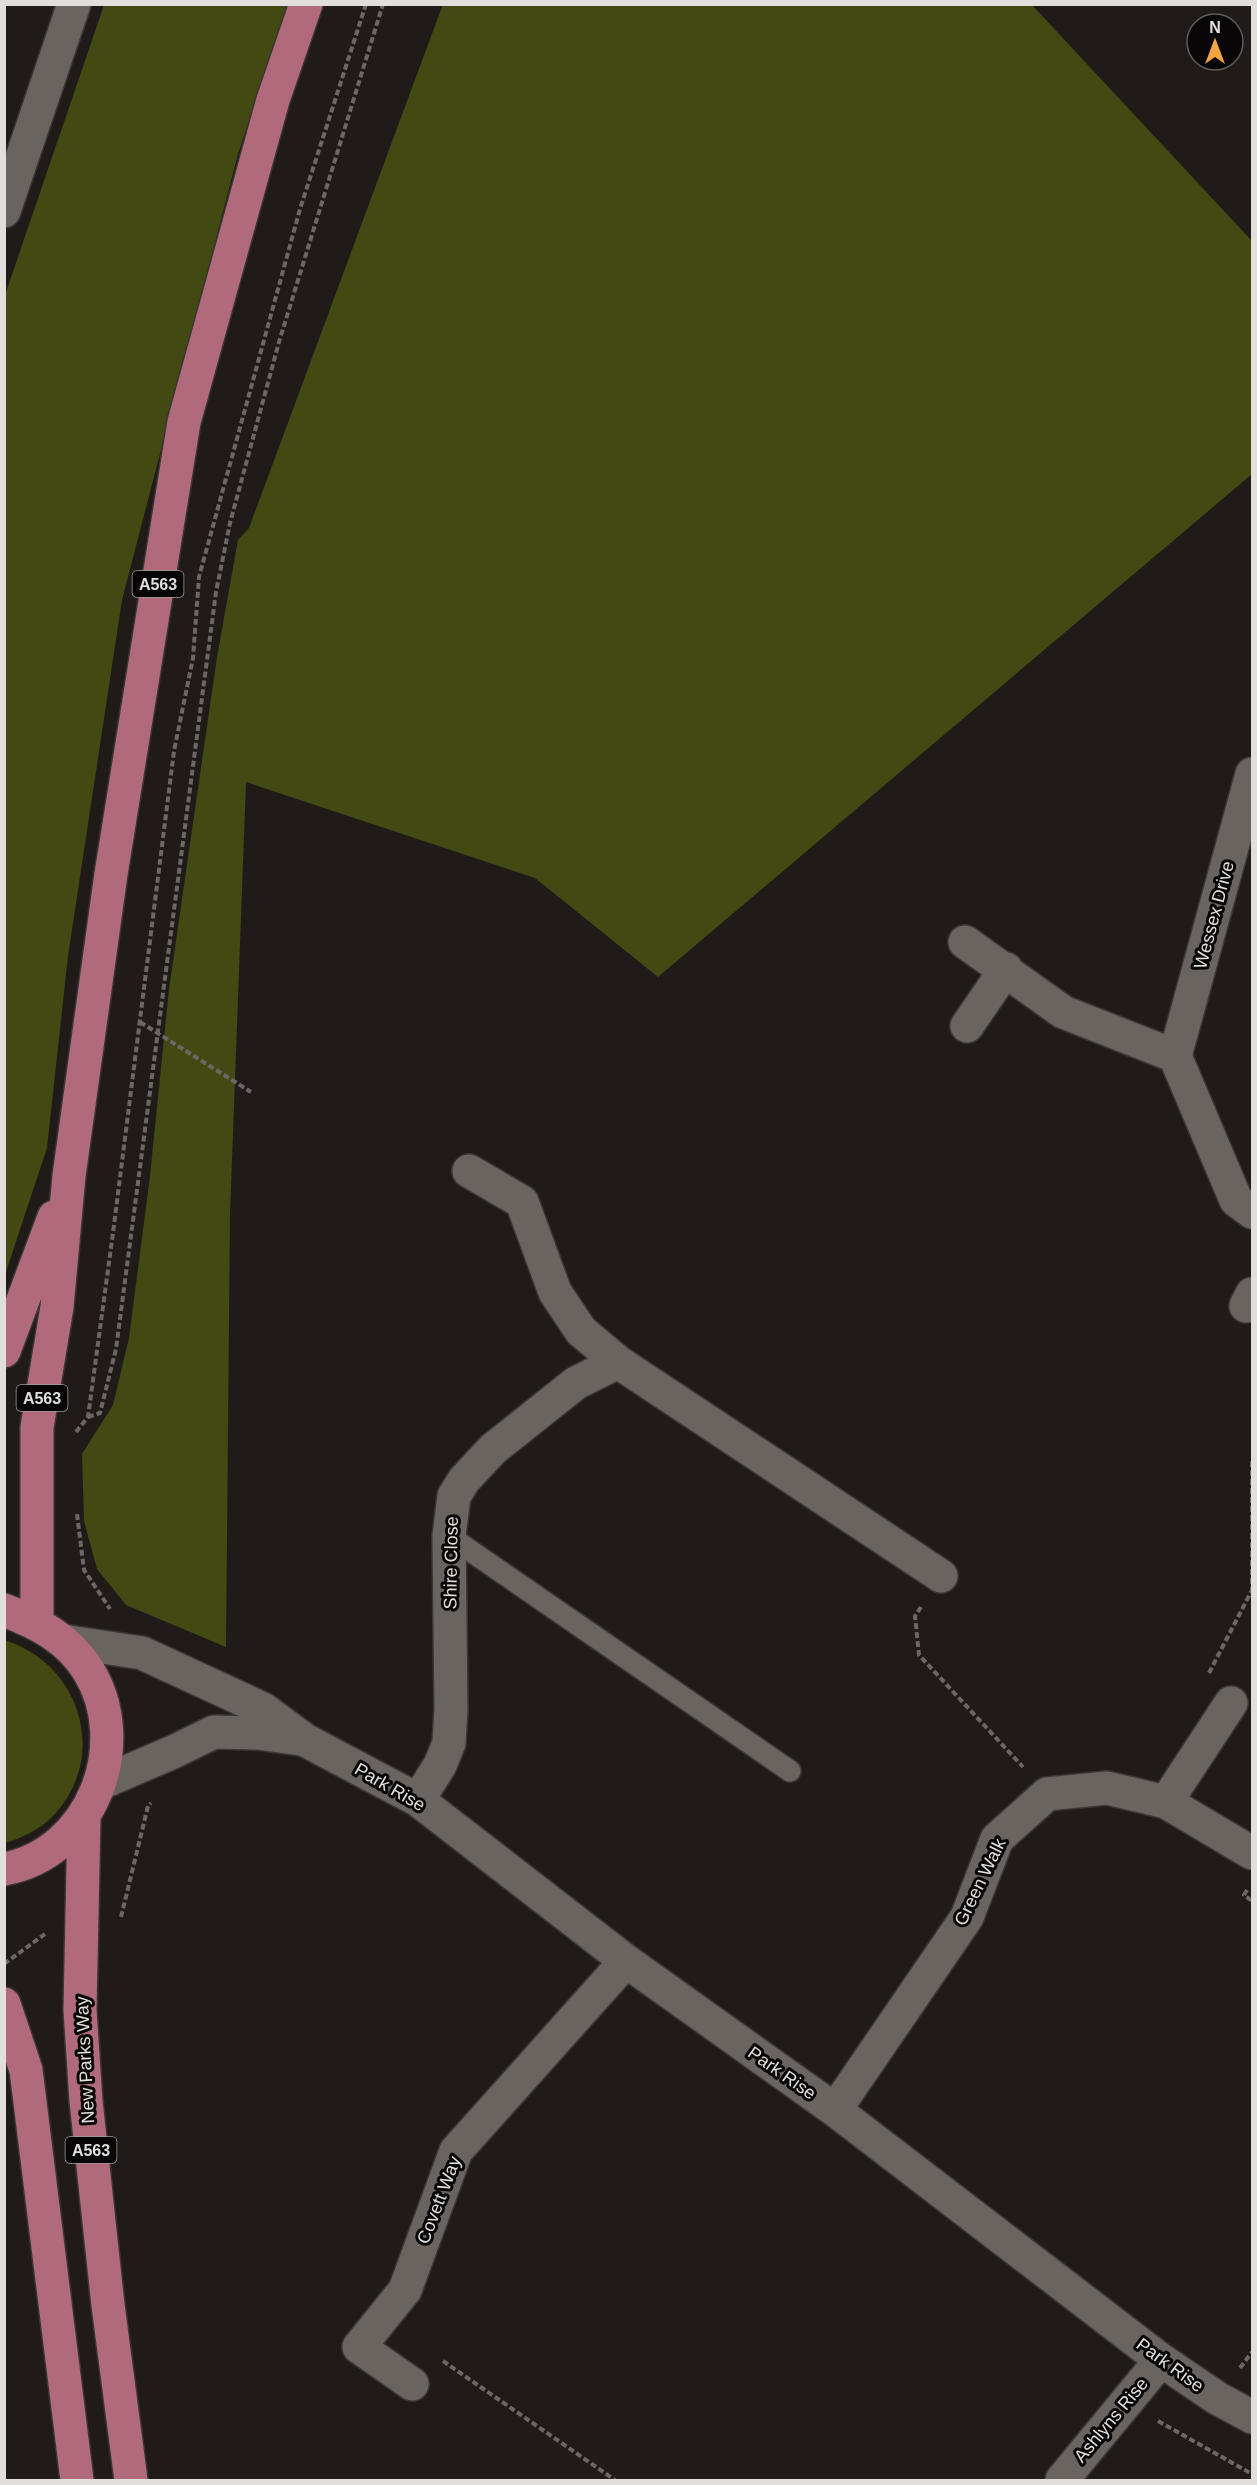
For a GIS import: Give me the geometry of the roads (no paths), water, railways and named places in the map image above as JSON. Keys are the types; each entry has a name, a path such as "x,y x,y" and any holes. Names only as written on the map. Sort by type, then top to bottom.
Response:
{"highway":[{"name":"A563","path":"37,1622 37,1427 57,1307 69,1176 111,874 183,422 273,100 306,4"},
{"name":"A563","path":"4,1351 69,1176"},
{"path":"4,1610 37,1622 63,1641 88,1670 104,1707 108,1745 101,1783 84,1818 54,1847 17,1866 4,1869"},
{"name":"New Parks Way","path":"84,1818 80,2010 86,2101 108,2305 131,2481"},
{"path":"4,2004 26,2070 77,2481"}],"street":[{"path":"4,211 74,4"},
{"name":"Wessex Drive","path":"1175,1056 1252,774"},
{"path":"965,942 1006,969 1063,1012 1175,1056 1236,1200 1252,1212"},
{"path":"967,1026 1006,969"},
{"path":"469,1171 522,1202 555,1292 581,1331 618,1362 941,1576"},
{"name":"Shire Close","path":"418,1800 440,1765 448,1743 451,1710 449,1536 454,1496 464,1480 493,1449 576,1383 618,1362"},
{"name":"Park Rise","path":"63,1641 142,1653 263,1709 305,1740 418,1800 626,1961 835,2110 1161,2360 1217,2398 1252,2417"},
{"path":"1231,1703 1166,1802 1252,1853"},
{"name":"Park Rise","path":"101,1783 214,1732 258,1733 305,1740"},
{"name":"Green Walk","path":"835,2110 967,1917 997,1839 1047,1794 1107,1788 1166,1802"},
{"name":"Covett Way","path":"412,2384 359,2347 405,2290 456,2151 626,1961"},
{"name":"Ashlyns Rise","path":"1062,2481 1161,2360"}],"lane":[{"path":"449,1536 790,1771"}]}
